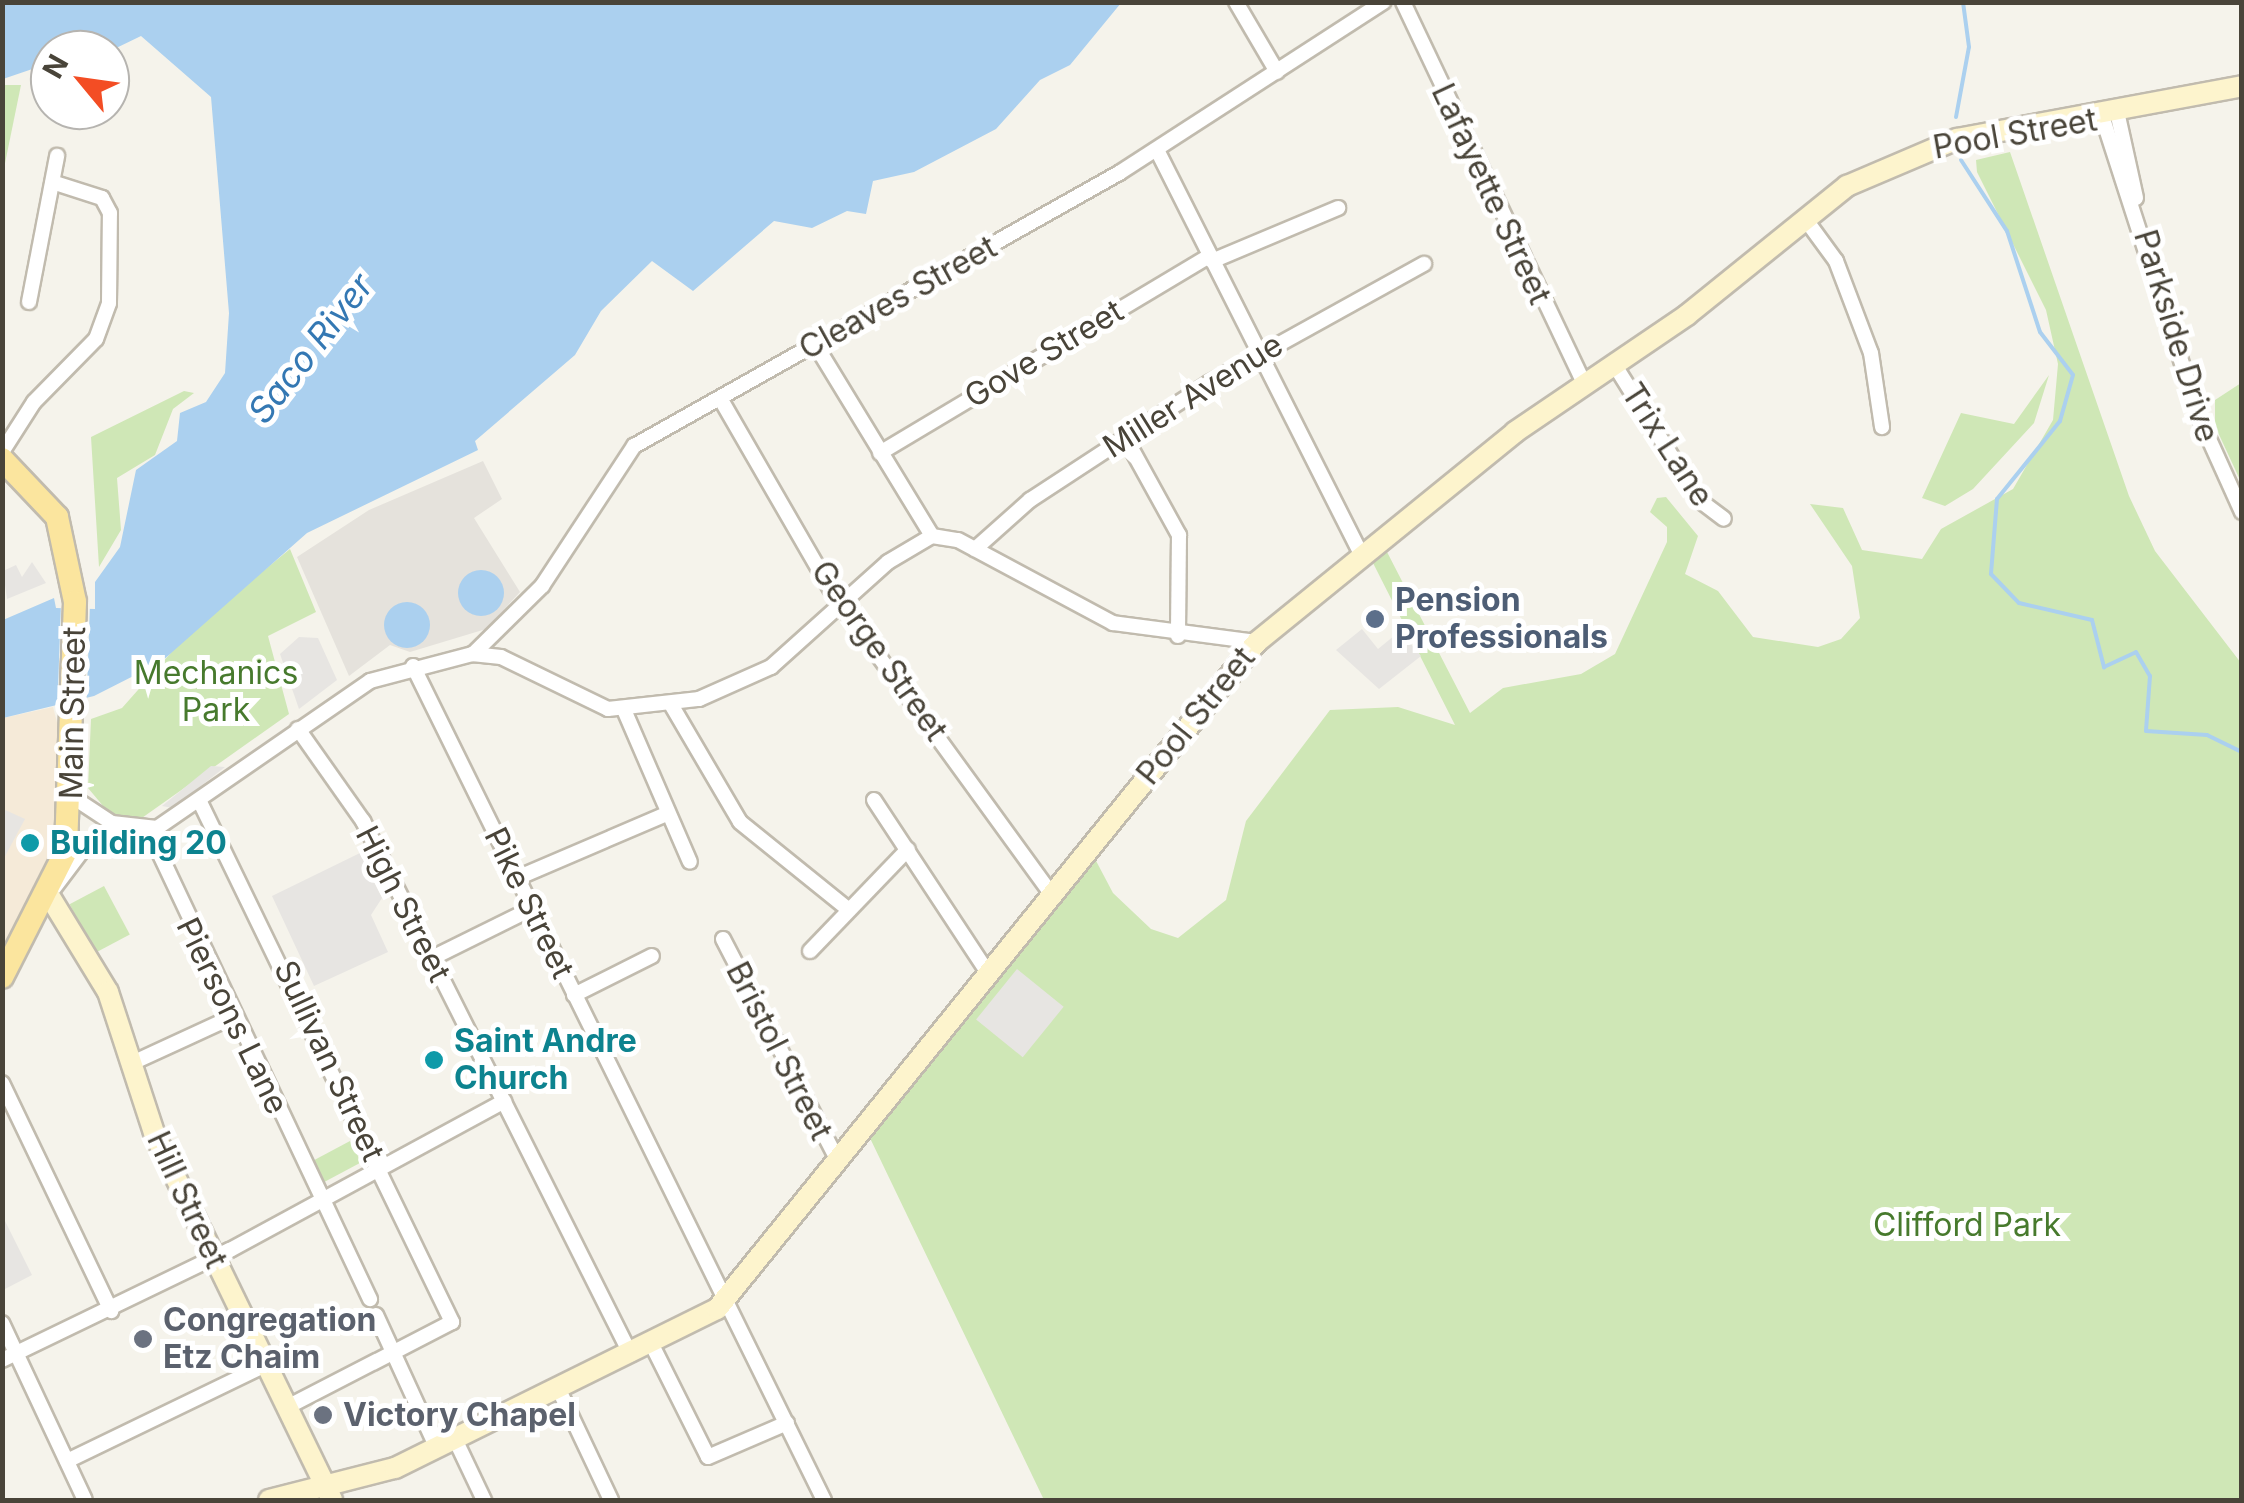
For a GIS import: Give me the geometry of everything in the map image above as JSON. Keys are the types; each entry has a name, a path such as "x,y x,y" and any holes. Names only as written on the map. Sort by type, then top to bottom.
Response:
{"main road":[{"name":"Pool Street","path":"269,1500 329,1494 446,1444 652,1345 724,1302 1258,642 1362,555 1584,384 1806,220 1911,152 2110,118 2242,86"},
{"name":"Main Street","path":"2,456 57,516 74,581 71,796 52,892 2,977"},
{"name":"Hill Street","path":"52,892 108,992 130,1064 214,1258 329,1494"}],"street":[{"path":"1236,2 1277,72"},
{"name":"Cleaves Street","path":"472,654 542,586 626,453 1157,150 1384,2"},
{"name":"Lafayette Street","path":"1402,2 1584,384"},
{"name":"Parkside Drive","path":"2110,118 2200,419 2242,512"},
{"path":"1157,150 1362,555"},
{"path":"29,302 57,156"},
{"path":"2,456 34,402 96,338 110,304 110,214 102,198 52,182"},
{"name":"Gove Street","path":"880,453 1210,258 1338,208"},
{"path":"1806,220 1836,261 1872,353 1882,427"},
{"name":"Miller Avenue","path":"975,548 1018,508 1257,353 1424,264"},
{"path":"816,344 932,536 975,548 1081,610 1178,636 1258,642"},
{"name":"Trix Lane","path":"1614,364 1699,500 1724,519"},
{"name":"George Street","path":"720,398 842,602 1052,895"},
{"path":"1126,439 1179,535 1178,636"},
{"path":"71,796 128,828 148,829 200,802 370,681 413,666 472,654 501,657 580,701 625,712 672,706 756,677 842,602 932,536"},
{"name":"Pike Street","path":"413,666 824,1500"},
{"path":"672,706 740,822 849,910"},
{"path":"625,712 664,815 690,862"},
{"name":"High Street","path":"298,729 362,821 631,1355"},
{"path":"874,800 988,973"},
{"name":"Sullivan Street","path":"200,802 452,1322 393,1353"},
{"path":"517,878 664,815"},
{"path":"52,892 82,851 128,828"},
{"name":"Piersons Lane","path":"148,829 232,1017 370,1299"},
{"path":"810,951 908,849"},
{"path":"430,959 531,909"},
{"name":"Bristol Street","path":"723,939 838,1161"},
{"path":"574,995 652,956"},
{"path":"130,1064 232,1017"},
{"path":"2,1083 110,1310"},
{"path":"10,1357 214,1258 504,1100"},
{"path":"376,1316 446,1444 484,1500"},
{"path":"2,1323 10,1357 85,1500"},
{"path":"652,1345 708,1458 787,1422"},
{"path":"286,1407 393,1353"},
{"path":"67,1460 266,1365"},
{"path":"558,1390 611,1500"}],"shaded area":[{"path":"483,461 502,499 474,518 520,592 486,629 410,652 390,645 349,676 297,557 369,510"},
{"path":"32,562 46,583 7,599 3,571 16,565 22,577"},
{"path":"1362,629 1378,649 1400,631 1421,656 1379,689 1336,650"},
{"path":"299,637 318,638 337,680 299,709 280,654"},
{"path":"53,707 58,726 73,727 70,815 3,977 3,718"},
{"path":"211,766 225,767 173,808 162,806"},
{"path":"2,809 25,819 3,860"},
{"path":"360,853 382,898 371,915 388,952 314,986 272,896"},
{"path":"1017,969 1064,1007 1023,1057 976,1020"},
{"path":"2,1215 32,1275 3,1290 2,1288"}],"green space":[{"path":"2,85 21,85 3,173"},
{"name":"Clifford Park","path":"2010,152 2129,496 2155,551 2241,663 2241,1500 1044,1500 869,1136 1094,857 1113,893 1151,929 1178,938 1226,900 1246,821 1330,710 1398,707 1455,725 1372,561 1386,550 1470,713 1503,688 1581,674 1615,654 1667,542 1667,527 1650,512 1657,498 1666,497 1698,536 1685,574 1718,591 1753,637 1818,647 1841,639 1860,618 1852,566 1810,504 1843,508 1862,550 1922,559 1941,529 2013,489 2053,420 2058,364 2046,310 1977,172 1976,160"},
{"path":"2049,375 2034,423 1973,489 1945,506 1922,498 1961,413 2014,424"},
{"path":"2242,383 2241,482 2215,426 2215,400"},
{"path":"184,391 194,393 173,409 155,455 117,478 121,530 99,567 91,437"},
{"name":"Mechanics Park","path":"290,549 316,612 268,636 289,714 139,820 109,813 88,788 91,719 122,708 192,629"},
{"path":"104,886 130,935 95,953 70,904"},
{"path":"350,1141 361,1162 323,1182 312,1161"}],"water":[{"name":"Saco River","path":"2,3 1121,3 1070,65 1040,80 996,129 914,172 873,181 866,214 847,211 812,228 774,221 693,291 652,261 601,311 575,355 475,441 478,450 307,533 161,662 94,696 3,718 3,620 54,598 56,608 95,609 95,582 120,547 136,470 177,441 180,413 206,402 225,373 229,313 211,97 141,36 130,41 130,30 30,30 30,70 3,79"},
{"path":"481,570 497,577 504,593 497,609 481,616 465,609 458,593 465,577"},
{"path":"407,602 423,609 430,625 423,641 407,648 391,641 384,625 391,609"}],"pier":[{"path":"61,603 90,604 86,712 57,711"}],"waterway":[{"path":"1956,117 1969,47 1963,2"},
{"path":"1961,160 2007,231 2040,332 2073,375 2060,421 1997,499 1991,574 2019,603 2092,620 2104,667 2136,652 2150,676 2146,731 2207,735 2242,752"}],"place":[{"name":"Pension Professionals","path":"1375,619"},
{"name":"Building 20","path":"30,843"},
{"name":"Saint Andre Church","path":"434,1060"},
{"name":"Congregation Etz Chaim","path":"143,1339"},
{"name":"Victory Chapel","path":"323,1415"}]}
